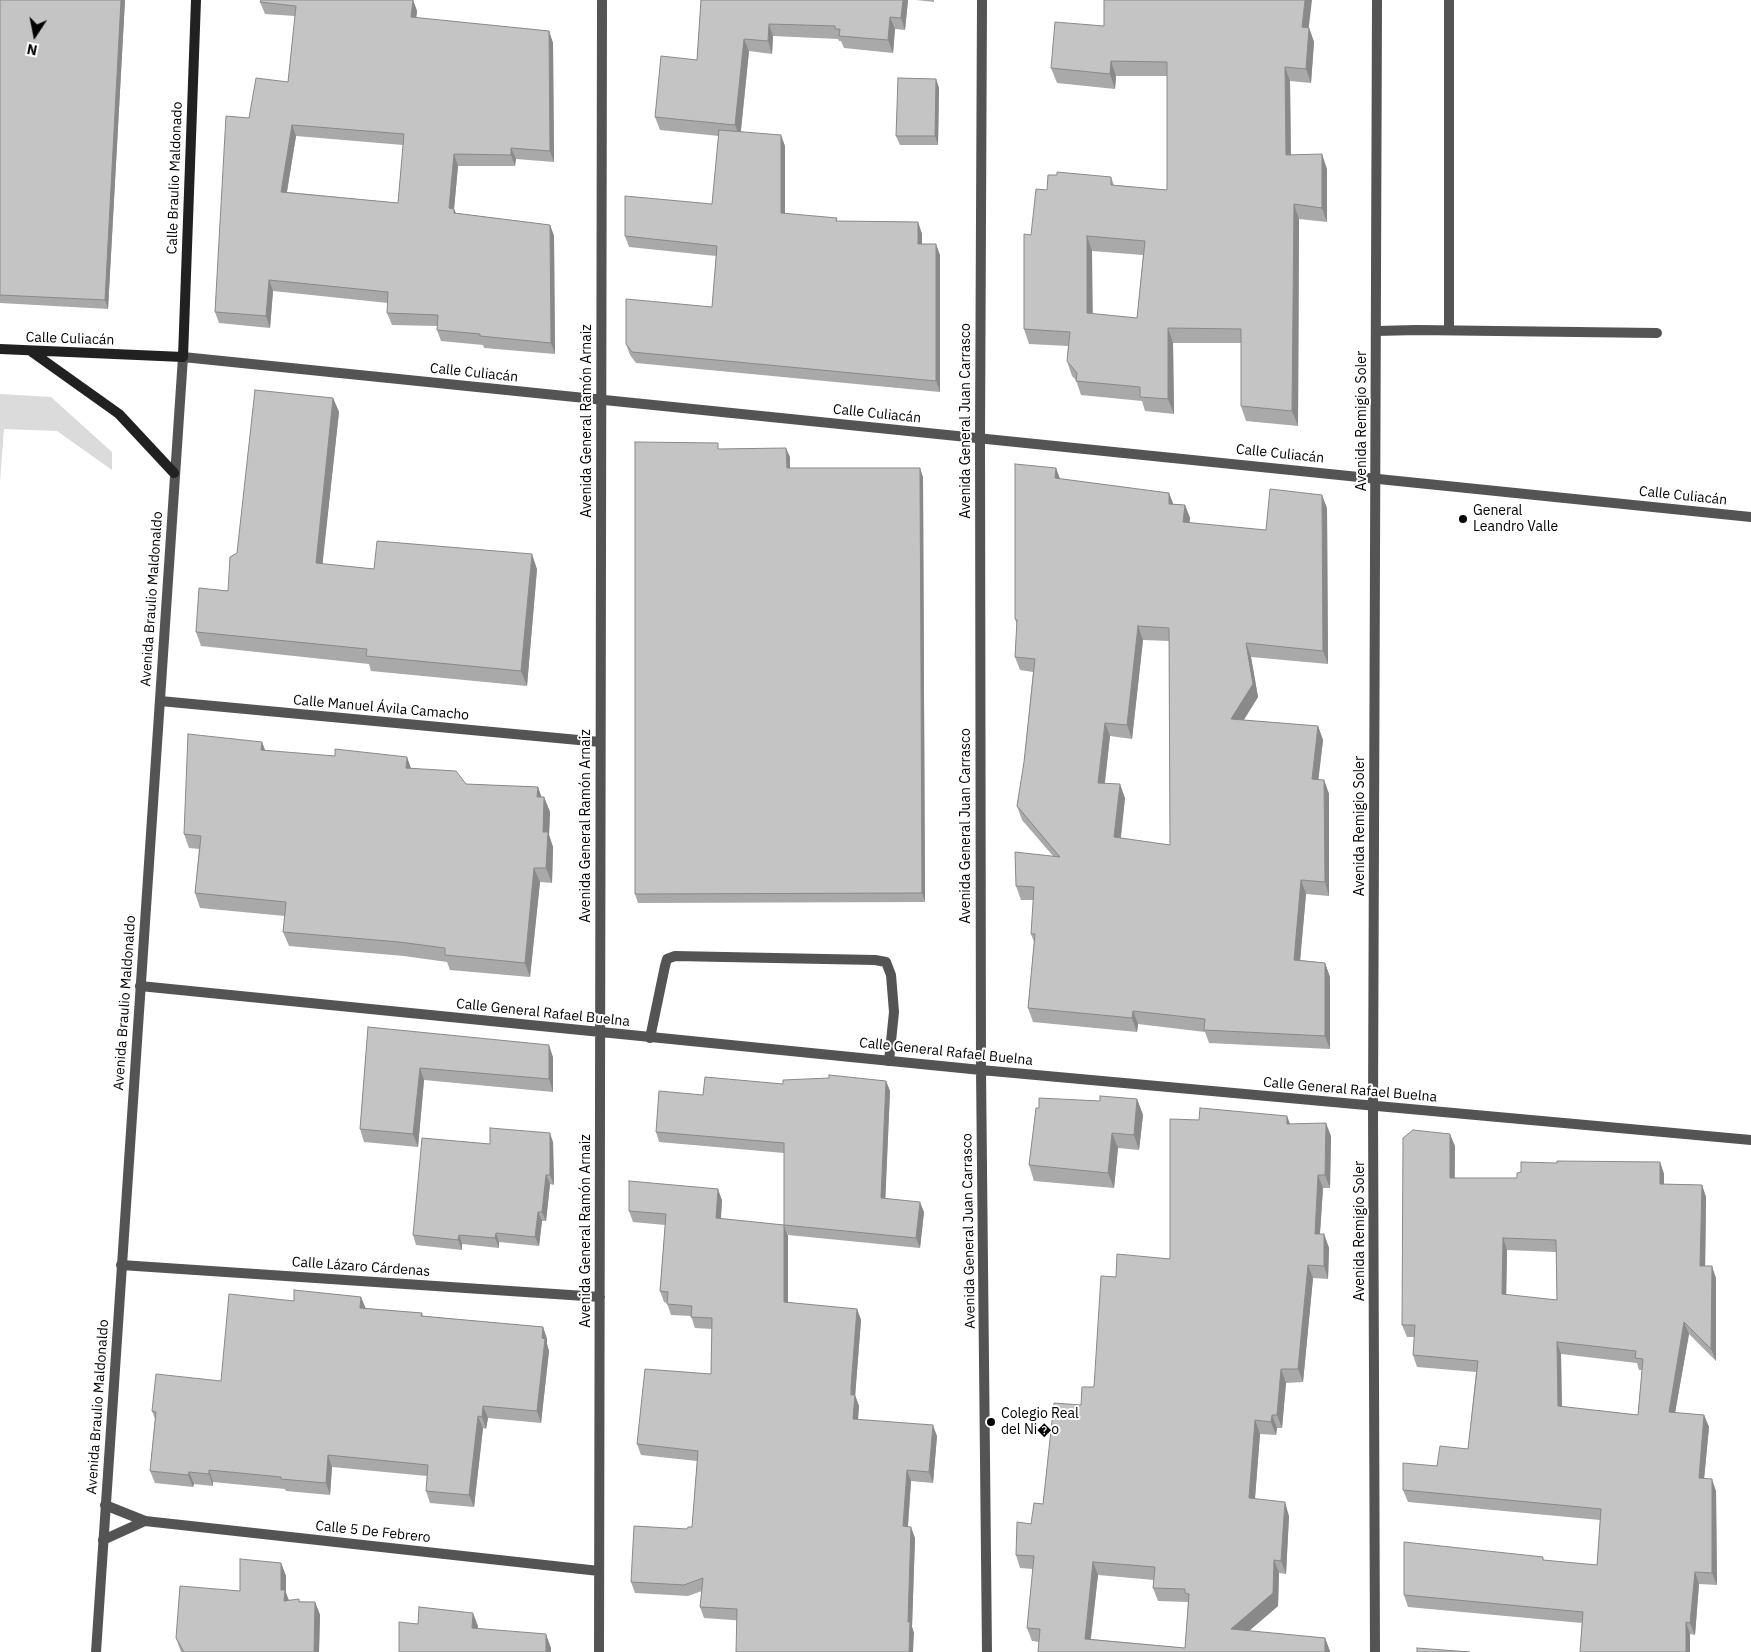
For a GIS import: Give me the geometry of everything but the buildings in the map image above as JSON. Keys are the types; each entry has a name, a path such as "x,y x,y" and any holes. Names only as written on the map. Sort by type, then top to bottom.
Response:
{"main road":[{"name":"Calle Braulio Maldonado","path":"182,357 196,0"},
{"name":"Calle Culiacán","path":"0,350 182,357"},
{"path":"32,351 119,414 174,473"}],"street":[{"name":"Avenida General Ramón Arnaiz","path":"599,1652 602,0"},
{"name":"Avenida General Juan Carrasco","path":"982,0 980,438 981,1070 987,1652"},
{"name":"Avenida Remigio Soler","path":"1374,1652 1373,1107 1377,0"},
{"path":"1449,0 1449,330"},
{"path":"1376,330 1657,334"},
{"name":"Calle Culiacán","path":"182,357 1751,517"},
{"name":"Avenida Braulio Maldonaldo","path":"96,1652 182,357"},
{"name":"Calle Manuel Ávila Camacho","path":"160,701 600,742"},
{"path":"650,1038 667,959 675,956 875,960 886,962 891,975 894,1012 889,1061"},
{"name":"Calle General Rafael Buelna","path":"140,986 981,1070 1751,1140"},
{"name":"Calle Lázaro Cárdenas","path":"121,1265 600,1297"},
{"name":"Calle 5 De Febrero","path":"105,1505 145,1521 599,1571"},
{"path":"103,1540 145,1521"}],"shaded area":[{"path":"0,394 51,397 112,452 112,470 57,431 4,429 0,482"}],"place":[{"name":"General Leandro Valle","path":"1463,519"},
{"name":"Colegio Real del Ni�o","path":"991,1422"}]}
